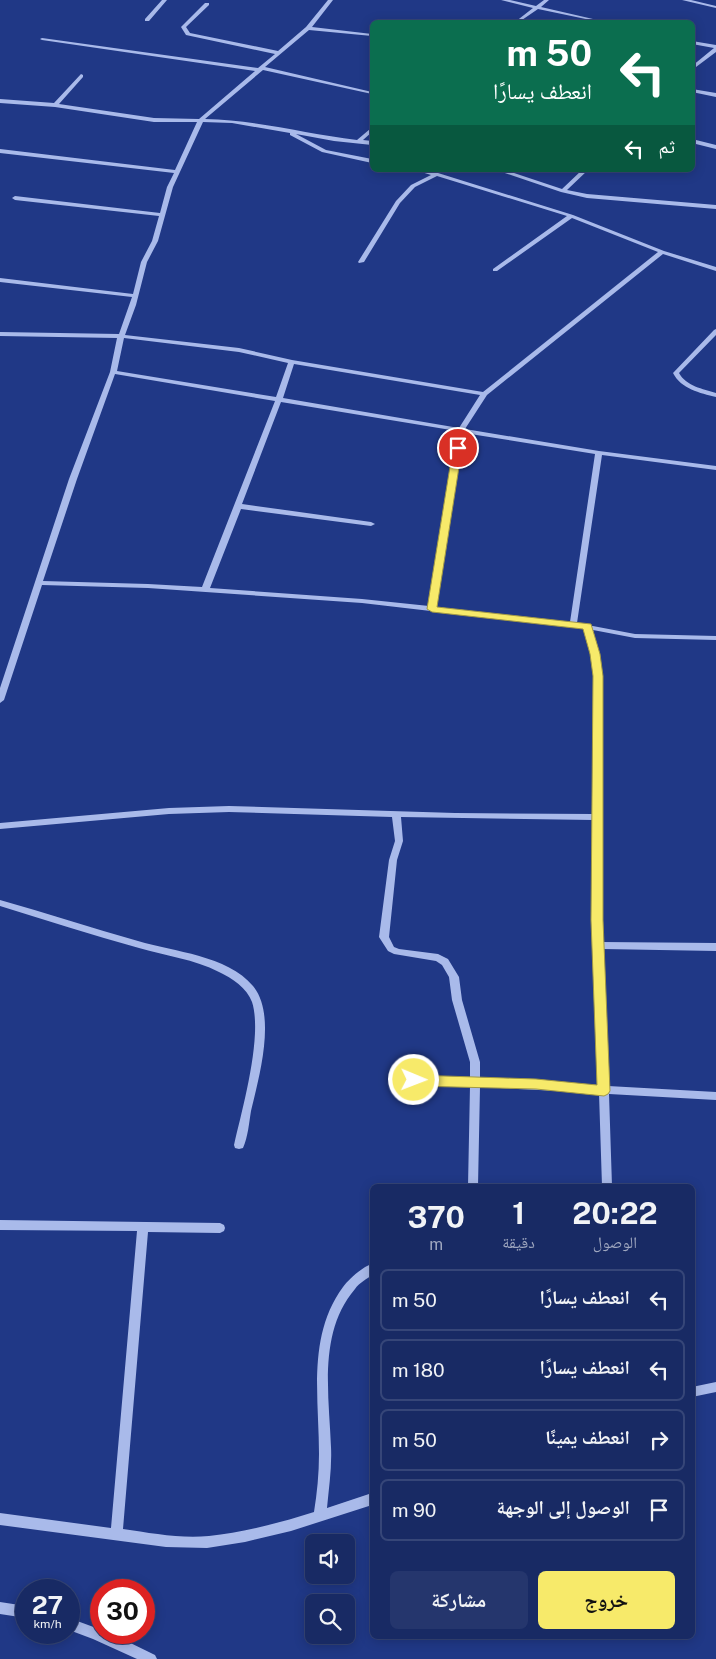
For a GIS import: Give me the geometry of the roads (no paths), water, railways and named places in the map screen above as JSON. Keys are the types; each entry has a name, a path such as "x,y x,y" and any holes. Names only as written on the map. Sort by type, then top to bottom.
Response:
{"street":[{"path":"147,20 165,0"},
{"path":"0,700 4,682 73,479 113,372 121,336 144,262 155,241 170,187 201,120 308,28 330,0"},
{"path":"503,0 594,20"},
{"path":"519,20 547,0"},
{"path":"684,0 716,7"},
{"path":"207,4 183,27 188,34 279,53"},
{"path":"308,28 370,35"},
{"path":"42,39 260,69 370,93"},
{"path":"695,43 716,48"},
{"path":"695,66 716,48"},
{"path":"55,105 81,76"},
{"path":"695,91 716,95"},
{"path":"0,101 55,105 130,117 232,121 288,132 370,143"},
{"path":"288,132 324,151 370,161"},
{"path":"358,142 370,132"},
{"path":"695,142 716,147"},
{"path":"0,151 177,172"},
{"path":"427,172 571,216 662,252 716,268"},
{"path":"505,172 563,191 611,199 716,208"},
{"path":"563,191 583,172"},
{"path":"361,262 398,202 413,186 436,174"},
{"path":"15,198 162,215"},
{"path":"495,270 571,216"},
{"path":"432,609 461,430 484,394 662,252"},
{"path":"0,280 135,296"},
{"path":"716,331 676,373 677,377 686,384 716,395"},
{"path":"0,334 121,336 239,350 292,362 484,394"},
{"path":"205,590 280,400 292,362"},
{"path":"113,372 599,452 716,468"},
{"path":"573,625 599,452"},
{"path":"238,506 371,524"},
{"path":"39,583 107,584 362,601 573,625 635,636 716,638"},
{"path":"588,627 598,676 598,945 607,1184"},
{"path":"0,826 186,811 285,810 456,816 597,816"},
{"path":"396,814 399,841 393,860 384,937 391,949 438,958 450,969 454,977 457,1000 475,1062 473,1184"},
{"path":"0,903 139,945 210,963 239,979 249,987 258,1005 260,1018 259,1040 239,1145"},
{"path":"598,945 716,947"},
{"path":"414,1080 475,1081 584,1087 604,1091 716,1096"},
{"path":"0,1225 220,1228"},
{"path":"117,1534 143,1227"},
{"path":"320,1516 325,1475 321,1382 324,1338 337,1306 349,1288 370,1271"},
{"path":"695,1391 716,1387"},
{"path":"0,1519 166,1541 207,1542 245,1536 320,1516 370,1500"},
{"path":"0,1608 15,1610"},
{"path":"80,1628 151,1659"}]}
